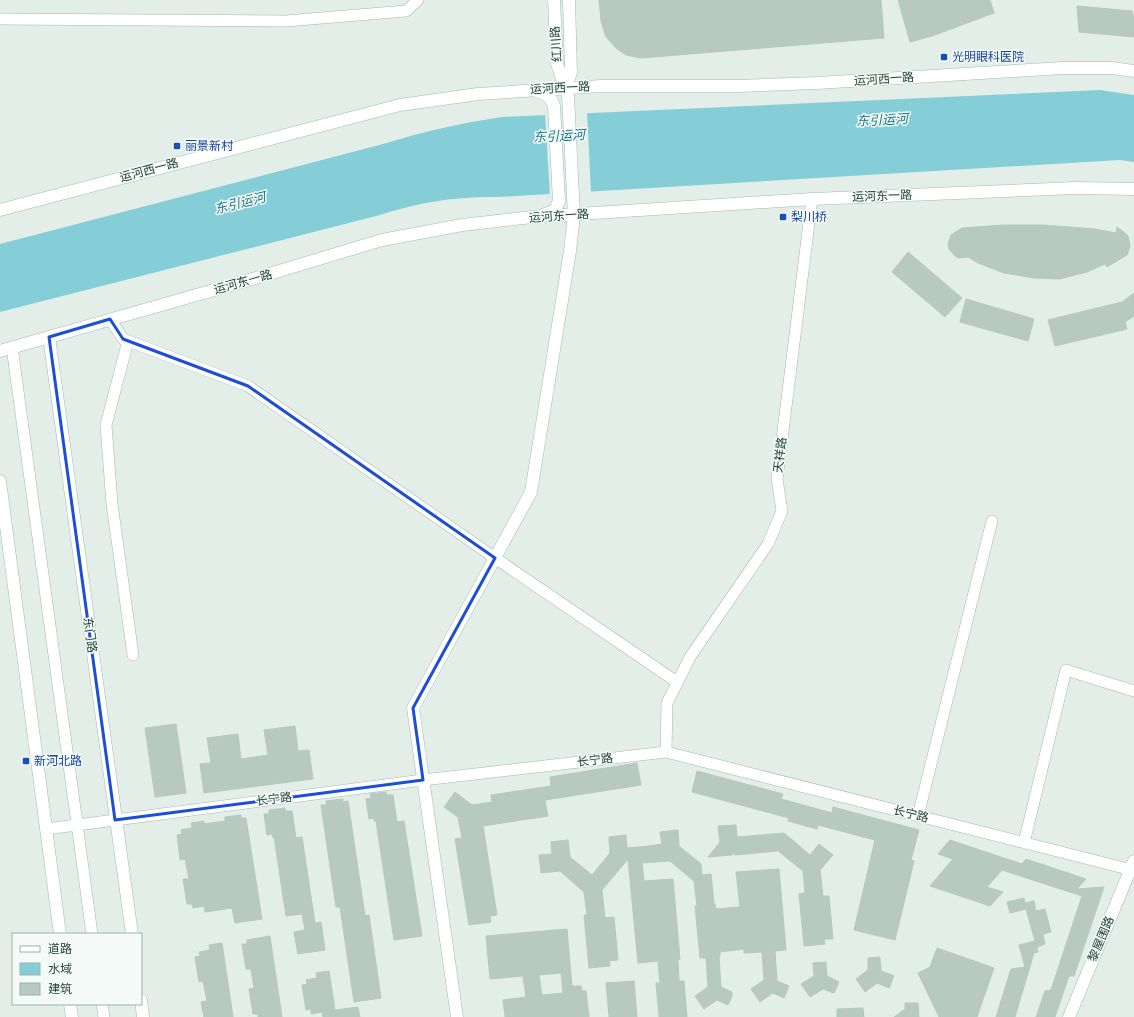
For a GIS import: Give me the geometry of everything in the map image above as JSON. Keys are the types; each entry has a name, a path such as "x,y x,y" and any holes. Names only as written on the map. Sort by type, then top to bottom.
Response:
{"street":[{"path":"0,19 286,22 406,11 418,0"},
{"name":"红川路","path":"457,1017 413,708 531,492 570,252 574,215 568,96 557,64 554,0"},
{"name":"红川路","path":"566,88 571,72 569,0"},
{"name":"运河西一路","path":"0,210 400,105 478,94 528,89 602,86 739,86 817,83 1063,68 1112,68 1134,71"},
{"path":"528,89 545,94 551,99 554,106 559,196 559,201 555,210 532,218"},
{"name":"运河东一路","path":"0,350 256,278 382,240 462,225 532,218 812,199 1075,188 1134,189"},
{"name":"天祥路","path":"666,752 666,703 690,657 768,544 782,511 777,479 812,199"},
{"path":"110,319 123,339 248,386 495,558 677,682"},
{"name":"东门路","path":"49,337 132,933"},
{"path":"128,341 106,425 112,504 133,655"},
{"path":"12,347 92,933"},
{"path":"0,481 60,933"},
{"path":"918,816 992,521"},
{"path":"1024,843 1066,670 1134,691"},
{"name":"长宁路","path":"46,829 423,780 666,752 1124,868 1133,866"},
{"name":"黎屋围路","path":"1069,1017 1133,866"},
{"path":"70,1005 72,1017"},
{"path":"102,1005 104,1017"},
{"path":"142,1005 143,1017"}],"highlighted area":[{"path":"110,319 123,339 248,386 495,558 413,708 423,780 115,820 49,337"}],"water":[{"name":"东引运河","path":"1100,90 1134,95 1134,162 1120,160 454,199 424,203 395,210 0,312 0,244 457,125 502,117"}],"pier":[{"path":"587,111 591,193 550,196 545,113"}],"building":[{"path":"599,0 881,0 884,38 641,58 626,55 616,48 606,37 601,21"},
{"path":"898,0 990,0 994,13 932,36 910,42"},
{"path":"1077,6 1132,11 1134,19 1134,37 1079,32"},
{"path":"1004,225 1043,225 1095,229 1116,233 1117,227 1128,236 1130,246 1127,255 1107,267 1105,264 1087,272 1059,279 1034,278 1004,273 978,263 968,257 959,258 949,249 948,244 951,235 962,228"},
{"path":"908,252 962,298 945,317 892,272"},
{"path":"1134,293 1134,316 1125,322 1127,329 1055,346 1048,320 1122,302"},
{"path":"966,299 1034,319 1028,341 960,322"},
{"path":"176,724 186,793 155,797 145,728"},
{"path":"295,726 298,751 309,750 313,779 204,793 200,764 211,763 207,738 238,734 241,759 268,755 264,730"},
{"path":"637,763 641,785 545,800 548,816 483,826 497,915 490,916 491,922 469,925 455,839 462,838 458,817 444,807 455,792 472,805 492,802 491,795 551,786 550,777"},
{"path":"697,771 783,794 781,799 832,813 833,807 919,830 911,860 914,861 895,940 854,930 875,840 818,825 817,829 788,821 789,818 692,792"},
{"path":"386,792 387,795 393,795 397,822 404,821 422,936 394,940 376,821 374,821 374,818 369,819 366,799 371,798 370,794"},
{"path":"343,799 343,802 348,801 365,916 369,915 381,998 354,1002 340,907 336,907 321,805 327,805 326,801"},
{"path":"285,808 285,811 292,811 296,838 302,837 315,923 321,922 325,950 298,954 294,932 305,930 302,914 286,916 274,837 273,838 272,834 267,835 264,814 269,814 269,810"},
{"path":"241,815 241,818 246,818 262,919 235,923 232,908 205,912 204,906 193,908 192,904 187,904 183,879 189,879 185,859 180,860 177,835 182,834 181,830 192,828 191,823 204,821 204,824 225,821 225,817"},
{"path":"736,825 737,837 784,833 810,855 819,844 833,855 820,870 823,896 829,896 833,939 824,939 825,944 804,946 799,894 805,893 803,871 777,850 735,855 734,852 732,855 708,857 720,842 718,826"},
{"path":"678,830 679,846 701,864 702,875 711,874 714,904 716,909 740,907 736,872 779,869 786,950 775,951 777,981 789,986 784,998 773,993 760,1002 751,989 764,980 762,952 744,953 744,949 720,952 721,987 732,992 732,996 728,1005 717,1000 704,1009 695,996 708,987 706,958 700,958 694,881 670,861 642,863 644,881 673,879 680,959 678,960 679,981 684,981 687,1017 659,1017 656,983 660,983 658,961 638,963 628,859 602,890 605,918 614,917 618,960 609,961 610,966 589,968 584,915 587,915 584,892 560,871 541,873 539,855 552,854 551,842 568,840 570,857 592,875 610,853 609,837 626,835 627,848 649,846 662,844 660,832"},
{"path":"950,840 1022,864 1026,859 1086,879 1077,889 1104,887 1074,976 1069,976 1055,1017 1036,1017 1045,991 1051,990 1082,896 1002,870 987,887 1003,892 990,906 930,886 953,859 938,854"},
{"path":"1024,898 1025,903 1034,901 1036,911 1045,909 1051,932 1043,934 1045,944 1037,947 1038,952 1034,953 1015,1017 996,1017 1011,969 1025,967 1019,945 1035,941 1026,909 1010,913 1007,902"},
{"path":"567,929 572,986 581,986 582,991 586,991 589,1017 505,1017 503,1000 526,997 523,976 490,979 486,936","holes":["561,973 563,993 542,995 539,975"]},
{"path":"270,936 282,1017 258,1017 258,1014 253,1014 249,989 254,988 251,969 246,969 242,944 247,944 247,940"},
{"path":"222,943 233,1017 204,1017 201,1002 207,1001 203,981 199,982 195,957 200,956 199,952 210,950 209,945"},
{"path":"937,948 994,968 977,1017 939,1017 918,973 930,967"},
{"path":"880,957 881,971 894,976 889,988 877,983 865,992 856,979 868,970 868,958"},
{"path":"826,962 827,976 839,982 834,993 823,989 810,997 801,984 814,976 813,963"},
{"path":"329,971 335,1010 358,1007 360,1017 323,1017 322,1012 311,1014 311,1009 306,1010 302,985 307,984 306,980 317,978 316,973"},
{"path":"634,981 637,1017 609,1017 606,983"},
{"path":"905,1003 918,1003 919,1017 894,1017 905,1009"},
{"path":"863,1008 864,1017 837,1017 837,1009"}],"place":[{"name":"光明眼科医院","path":"944,57"},
{"name":"丽景新村","path":"177,146"},
{"name":"梨川桥","path":"783,217"},
{"name":"新河北路","path":"26,761"}]}
